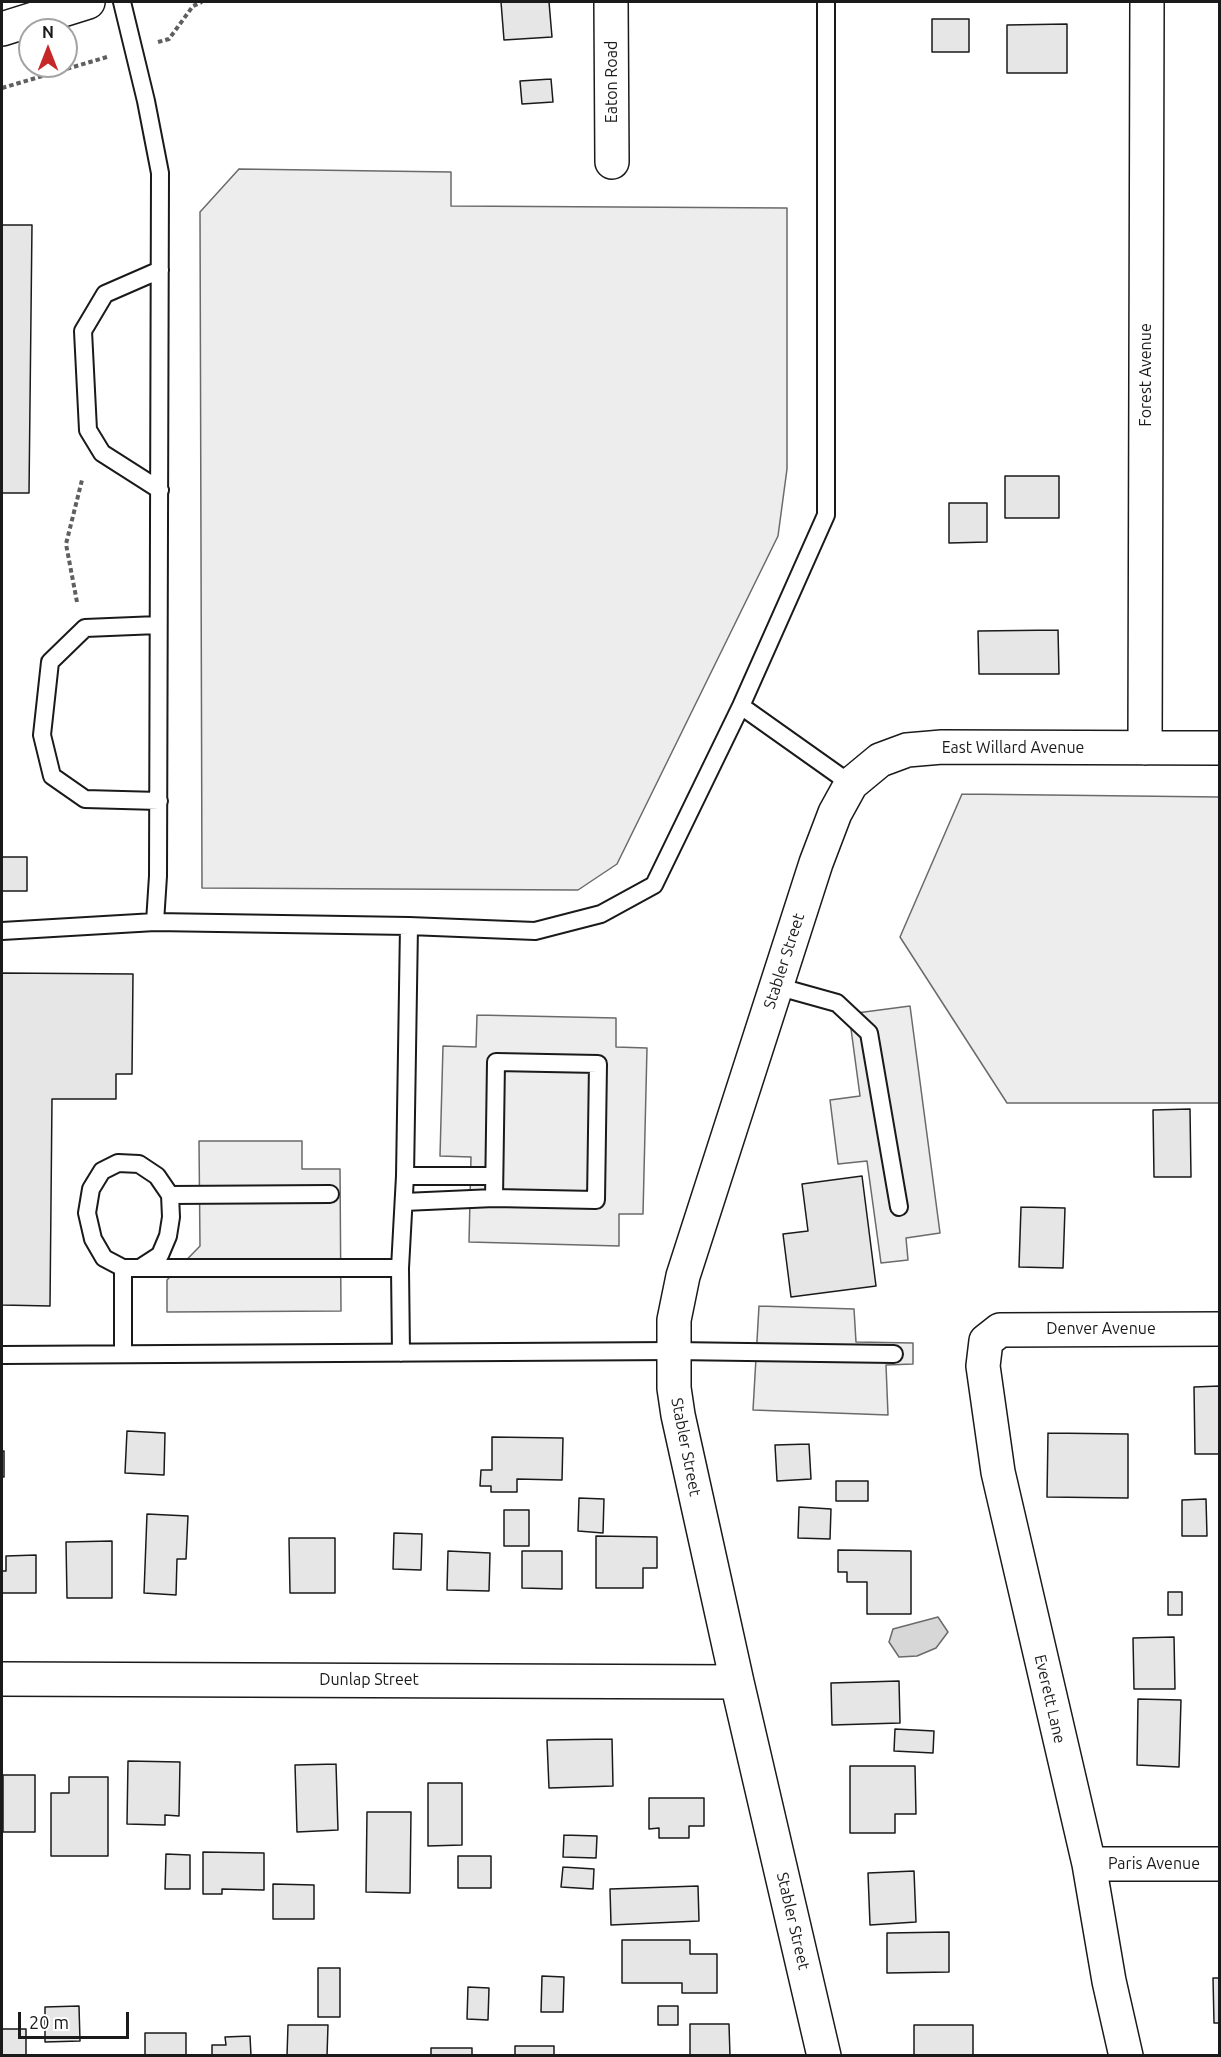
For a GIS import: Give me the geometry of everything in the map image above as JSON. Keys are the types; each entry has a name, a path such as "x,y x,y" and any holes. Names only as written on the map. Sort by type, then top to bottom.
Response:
{"street":[{"path":"2,2 2,29 88,2"},
{"name":"Eaton Road","path":"612,2 612,162"},
{"name":"Forest Avenue","path":"1145,748 1147,2"},
{"name":"East Willard Avenue","path":"835,813 851,784 880,760 907,750 942,747 1220,748"},
{"name":"Stabler Street","path":"824,2055 737,1682 678,1415 674,1389 674,1320 683,1276 816,863 835,813"},
{"name":"Denver Avenue","path":"986,1341 1000,1330 1009,1329 1220,1329"},
{"name":"Everett Lane","path":"986,1341 983,1366 998,1472 1089,1864 1109,1981 1126,2055"},
{"name":"Dunlap Street","path":"2,1679 737,1682"},
{"name":"Paris Avenue","path":"1089,1864 1220,1864"}],"lane":[{"path":"122,2 146,101 160,173 159,801 155,922"},
{"path":"2,931 155,922 409,926 535,931 602,914 654,885 741,706 826,514 826,2"},
{"path":"160,270 105,294 83,331 88,430 102,453 160,490"},
{"path":"158,625 85,628 50,662 42,735 52,776 85,799 159,801"},
{"path":"741,706 851,784"},
{"path":"401,1353 400,1268 405,1176 409,926"},
{"path":"776,986 837,1004 869,1033 899,1206"},
{"path":"404,1202 494,1198 596,1200 598,1064 496,1062 494,1198"},
{"path":"132,1268 160,1255 168,1236 171,1217 170,1195 157,1176 139,1164 118,1162 102,1171 91,1189 87,1213 93,1239 104,1258 132,1268 400,1268"},
{"path":"405,1176 494,1176"},
{"path":"170,1195 330,1194"},
{"path":"123,1354 132,1268"},
{"path":"2,1355 674,1351 894,1354"}],"path":[{"path":"77,602 66,544 82,480"}],"shaded area":[{"path":"239,169 451,172 451,206 787,208 787,469 778,536 617,864 578,890 202,888 200,212"},
{"path":"962,794 1219,797 1219,1103 1007,1103 900,937"},
{"path":"910,1006 940,1233 906,1238 908,1260 881,1263 867,1161 838,1164 830,1100 860,1096 849,1014"},
{"path":"477,1015 616,1018 616,1047 647,1048 643,1214 619,1214 619,1246 469,1242 471,1157 440,1156 443,1046 476,1047"},
{"path":"199,1141 302,1141 302,1169 340,1169 341,1311 167,1312 167,1280 200,1246"},
{"path":"759,1306 854,1309 856,1342 913,1343 913,1364 886,1365 888,1415 753,1410"},
{"path":"938,1617 948,1632 936,1648 917,1656 899,1657 889,1642 893,1629"}],"building":[{"path":"501,2 549,2 552,37 504,40"},
{"path":"932,19 969,19 969,52 932,52"},
{"path":"1067,24 1067,73 1007,73 1007,25"},
{"path":"551,79 553,102 522,104 520,81"},
{"path":"2,225 32,225 29,493 2,493"},
{"path":"1005,476 1059,476 1059,518 1005,518"},
{"path":"949,503 987,503 987,542 949,543"},
{"path":"1058,630 1059,674 979,674 978,631"},
{"path":"2,857 27,857 27,891 2,891"},
{"path":"2,973 133,974 132,1074 116,1074 116,1099 52,1099 50,1306 2,1305"},
{"path":"1190,1109 1191,1177 1154,1177 1153,1110"},
{"path":"862,1176 876,1286 791,1297 783,1234 808,1231 802,1184"},
{"path":"1021,1207 1065,1208 1063,1268 1019,1267"},
{"path":"1220,1386 1220,1454 1195,1454 1194,1387"},
{"path":"127,1431 165,1433 164,1475 125,1473"},
{"path":"1048,1433 1128,1434 1128,1498 1047,1497"},
{"path":"492,1437 563,1438 562,1480 517,1479 517,1492 491,1492 491,1486 480,1486 481,1470 492,1470"},
{"path":"809,1444 811,1479 777,1481 775,1445"},
{"path":"2,1451 4,1451 4,1477 2,1477"},
{"path":"836,1481 868,1481 868,1501 836,1501"},
{"path":"579,1498 604,1499 603,1533 578,1531"},
{"path":"1206,1499 1207,1536 1182,1536 1182,1500"},
{"path":"799,1507 831,1509 830,1539 798,1538"},
{"path":"504,1510 529,1510 529,1546 504,1546"},
{"path":"147,1514 188,1516 186,1559 177,1559 176,1595 144,1593"},
{"path":"394,1533 422,1534 421,1570 393,1569"},
{"path":"596,1536 657,1537 657,1568 643,1568 643,1588 596,1588"},
{"path":"289,1538 335,1538 335,1593 290,1593"},
{"path":"112,1541 112,1598 67,1598 66,1542"},
{"path":"838,1550 911,1551 911,1614 867,1614 867,1582 847,1582 847,1572 838,1572"},
{"path":"448,1551 490,1553 489,1591 447,1590"},
{"path":"522,1551 562,1551 562,1589 522,1588"},
{"path":"36,1555 36,1593 2,1593 2,1571 6,1571 6,1556"},
{"path":"1168,1592 1182,1592 1182,1615 1168,1615"},
{"path":"1174,1637 1175,1689 1134,1689 1133,1638"},
{"path":"899,1681 900,1723 832,1725 831,1683"},
{"path":"1138,1699 1181,1700 1179,1767 1137,1765"},
{"path":"895,1729 934,1731 933,1753 894,1751"},
{"path":"612,1739 613,1786 549,1788 547,1740"},
{"path":"128,1761 180,1762 179,1816 165,1815 165,1825 127,1824"},
{"path":"336,1764 338,1830 297,1832 295,1765"},
{"path":"850,1766 915,1766 916,1814 895,1814 895,1833 850,1833"},
{"path":"3,1775 35,1775 35,1832 3,1832"},
{"path":"69,1777 108,1777 108,1856 51,1856 51,1793 69,1793"},
{"path":"428,1783 462,1783 462,1845 428,1846"},
{"path":"649,1798 704,1798 704,1826 689,1826 689,1838 659,1838 659,1828 649,1829"},
{"path":"367,1812 411,1812 410,1893 366,1892"},
{"path":"564,1835 597,1836 596,1858 563,1857"},
{"path":"203,1852 264,1853 264,1890 222,1889 222,1894 203,1894"},
{"path":"166,1854 190,1855 190,1889 165,1889"},
{"path":"458,1856 491,1856 491,1888 458,1888"},
{"path":"563,1867 594,1869 593,1889 561,1887"},
{"path":"914,1871 916,1922 870,1925 868,1873"},
{"path":"273,1884 314,1885 314,1919 273,1919"},
{"path":"698,1886 699,1921 611,1925 610,1889"},
{"path":"949,1932 949,1972 887,1973 887,1933"},
{"path":"622,1940 690,1940 690,1954 717,1954 717,1993 682,1993 682,1983 622,1983"},
{"path":"318,1968 340,1968 340,2017 318,2017"},
{"path":"542,1976 564,1977 563,2012 541,2012"},
{"path":"1213,1978 1220,1978 1220,2023 1214,2023"},
{"path":"468,1987 489,1988 488,2020 467,2019"},
{"path":"79,2006 80,2041 45,2042 45,2007"},
{"path":"658,2006 678,2006 678,2025 658,2025"},
{"path":"690,2024 729,2024 730,2056 690,2056"},
{"path":"288,2025 328,2025 327,2056 287,2056"},
{"path":"914,2025 973,2025 973,2056 914,2056"},
{"path":"2,2029 26,2029 26,2056 2,2056"},
{"path":"145,2033 186,2033 186,2056 145,2056"},
{"path":"250,2036 251,2056 212,2056 212,2045 226,2045 225,2037"},
{"path":"515,2046 554,2046 554,2056 515,2056"},
{"path":"431,2048 472,2048 472,2056 431,2056"}]}
